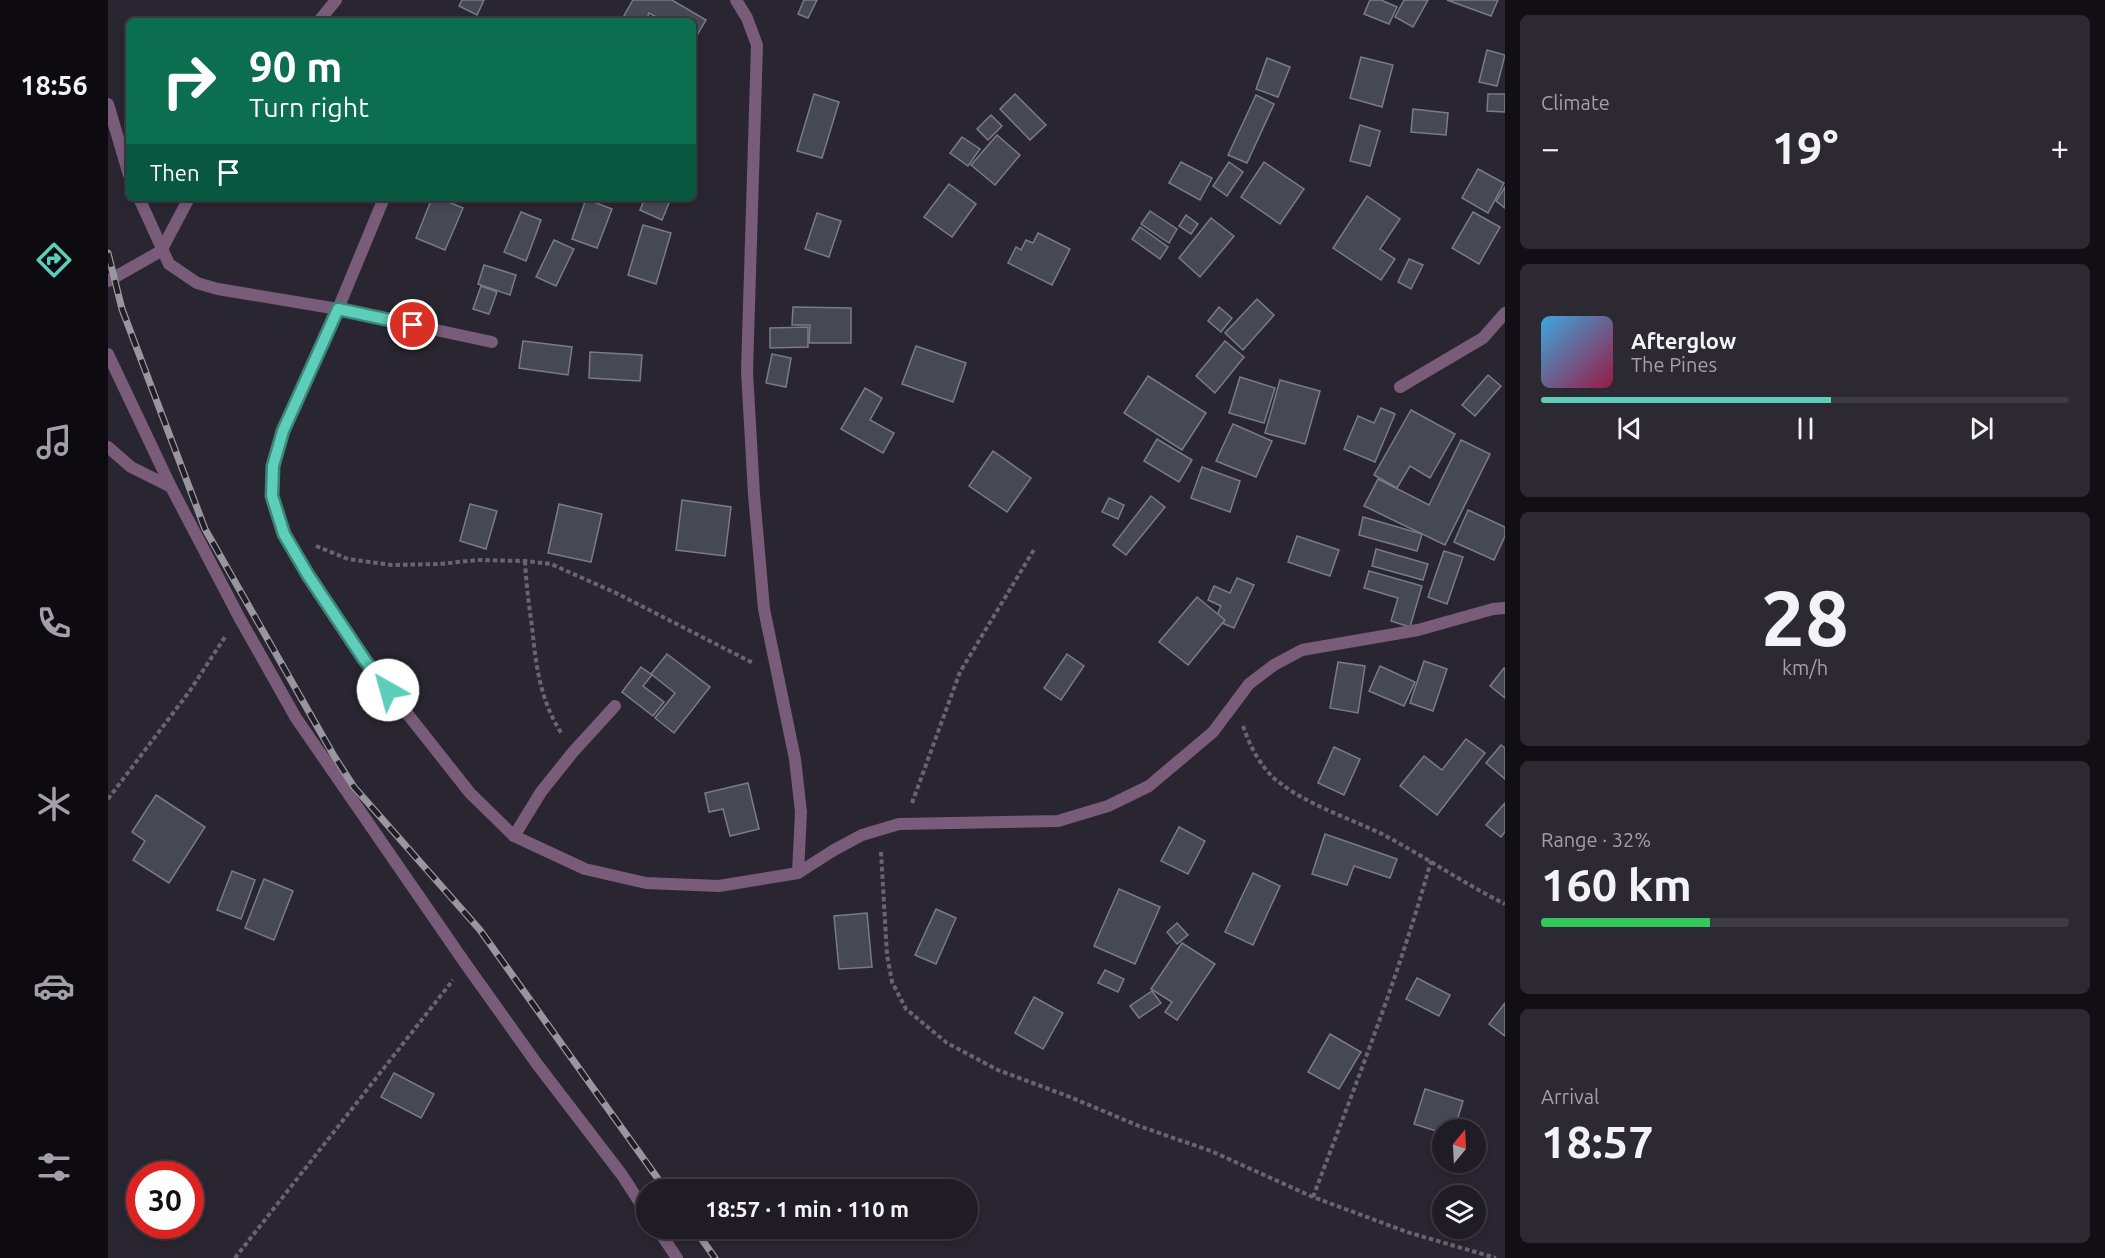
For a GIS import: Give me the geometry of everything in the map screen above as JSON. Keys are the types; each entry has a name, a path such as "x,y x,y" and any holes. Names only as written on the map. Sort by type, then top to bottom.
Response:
{"street":[{"path":"322,18 336,0"},
{"path":"736,0 747,18 757,45 747,371 754,495 764,609 795,759 801,812 798,873"},
{"path":"108,104 126,166"},
{"path":"140,201 161,251 169,264 197,283 218,289 338,309 492,342"},
{"path":"108,281 161,251 187,201"},
{"path":"383,201 338,309 283,431 273,466 272,496 284,534 308,575 364,659 470,793 514,836 585,869 646,883 719,886 798,873 862,835 899,824 1058,821 1108,806 1149,786 1213,732 1249,684 1274,665 1302,650 1418,630 1493,609 1505,608"},
{"path":"1400,387 1483,338 1505,314"},
{"path":"108,354 171,487 239,618 296,718 465,963 636,1197"},
{"path":"108,447 131,466 171,487"},
{"path":"514,836 541,792 573,752 615,706"},
{"path":"664,1239 677,1258"}],"path":[{"path":"284,534 348,559 392,565 440,564 477,560 551,564 777,675"},
{"path":"899,824 915,797 934,738 960,672 1035,548"},
{"path":"525,561 526,593 535,666 543,698 555,725 573,752"},
{"path":"108,799 189,692 239,618"},
{"path":"1235,702 1256,758 1276,779 1322,807 1381,834 1431,861 1471,887 1505,904"},
{"path":"879,830 887,955 892,982 906,1009 947,1042 998,1070 1139,1126 1211,1150 1313,1197 1407,1232 1496,1258"},
{"path":"1313,1197 1377,1028 1413,925 1431,861"},
{"path":"235,1258 465,963"}],"building":[{"path":"462,0 484,0 477,15 459,6"},
{"path":"633,0 672,0 706,20 696,37 696,18 658,18 649,13 647,18 623,18"},
{"path":"804,0 817,0 808,18 798,14"},
{"path":"1370,0 1381,0 1397,7 1389,24 1364,14"},
{"path":"1404,0 1428,0 1413,27 1395,17"},
{"path":"1447,0 1498,0 1491,16"},
{"path":"1487,50 1505,55 1497,86 1479,82"},
{"path":"1361,57 1393,65 1382,107 1350,98"},
{"path":"1267,58 1290,67 1278,97 1256,89"},
{"path":"814,94 839,102 822,158 797,151"},
{"path":"1015,94 1046,125 1030,140 1000,109"},
{"path":"1488,94 1505,94 1505,112 1487,111"},
{"path":"1256,95 1274,104 1247,163 1228,155"},
{"path":"1413,109 1448,113 1446,135 1411,132"},
{"path":"991,115 1002,126 988,140 977,129"},
{"path":"1360,125 1380,131 1370,166 1350,161"},
{"path":"997,135 1020,155 995,185 971,165"},
{"path":"962,137 980,149 968,166 950,153"},
{"path":"1181,162 1212,178 1200,200 1169,183"},
{"path":"1229,162 1243,172 1227,196 1213,186"},
{"path":"1264,162 1304,189 1280,224 1241,197"},
{"path":"1478,169 1504,183 1488,213 1462,198"},
{"path":"949,184 976,204 952,237 924,217"},
{"path":"1505,187 1505,208 1496,201"},
{"path":"1367,196 1400,219 1380,249 1395,259 1381,280 1333,248"},
{"path":"431,201 446,201 463,208 445,250 416,238"},
{"path":"585,201 612,209 597,248 572,239"},
{"path":"644,201 670,201 662,220 640,210"},
{"path":"1150,211 1177,229 1169,243 1141,224"},
{"path":"521,212 541,220 526,261 504,252"},
{"path":"1473,212 1500,227 1479,264 1452,248"},
{"path":"817,213 841,221 829,257 805,249"},
{"path":"1186,215 1198,224 1191,234 1179,226"},
{"path":"1211,218 1234,236 1200,277 1179,258"},
{"path":"643,225 671,233 656,284 628,275"},
{"path":"1140,227 1168,247 1160,259 1132,239"},
{"path":"1038,233 1070,249 1052,285 1008,263 1016,247 1021,250 1026,240 1033,243"},
{"path":"554,240 574,249 556,286 536,277"},
{"path":"1409,259 1423,265 1411,289 1398,282"},
{"path":"484,265 516,275 510,295 478,284"},
{"path":"481,286 497,292 489,314 473,309"},
{"path":"1257,299 1274,315 1243,350 1225,333"},
{"path":"793,307 851,308 851,343 809,343 810,325 792,325"},
{"path":"1219,307 1232,318 1221,332 1208,321"},
{"path":"808,327 808,347 770,348 770,328"},
{"path":"523,341 572,347 568,375 519,368"},
{"path":"1225,341 1244,357 1215,393 1196,376"},
{"path":"916,346 966,363 953,402 902,384"},
{"path":"590,352 642,355 640,381 589,378"},
{"path":"772,354 791,358 786,387 766,383"},
{"path":"1488,375 1501,386 1475,416 1462,405"},
{"path":"1148,376 1206,413 1182,450 1124,413"},
{"path":"1240,377 1275,388 1264,423 1229,413"},
{"path":"1280,380 1320,391 1305,444 1265,433"},
{"path":"865,388 882,398 870,420 894,433 883,453 841,429"},
{"path":"1381,408 1395,414 1375,462 1344,449 1358,416 1374,423"},
{"path":"1411,410 1455,434 1430,478 1410,466 1397,488 1374,475"},
{"path":"1233,424 1272,441 1256,477 1216,461"},
{"path":"1157,439 1192,460 1179,482 1144,461"},
{"path":"1461,440 1490,454 1445,545 1364,506 1378,479 1429,505"},
{"path":"993,451 1031,478 1007,512 969,486"},
{"path":"1202,467 1240,481 1230,512 1191,498"},
{"path":"1151,496 1165,507 1126,555 1113,545"},
{"path":"1109,498 1124,505 1118,519 1102,512"},
{"path":"682,500 731,507 725,556 676,550"},
{"path":"470,504 497,511 486,549 460,541"},
{"path":"559,504 602,514 591,562 548,553"},
{"path":"1468,510 1505,527 1505,536 1494,560 1454,542"},
{"path":"1363,517 1422,534 1417,551 1359,535"},
{"path":"1297,536 1339,550 1330,576 1288,562"},
{"path":"1376,549 1428,564 1423,580 1372,566"},
{"path":"1444,551 1463,557 1447,604 1428,597"},
{"path":"1369,571 1422,586 1410,627 1391,621 1398,598 1364,588"},
{"path":"1237,578 1254,585 1234,628 1215,620 1221,606 1208,600 1214,586 1230,593"},
{"path":"1197,597 1225,620 1188,665 1159,642"},
{"path":"667,654 710,687 674,733 655,718 675,693 651,674"},
{"path":"1067,654 1084,666 1061,700 1044,688"},
{"path":"1424,661 1447,669 1433,711 1410,703"},
{"path":"1338,662 1365,666 1358,713 1330,708"},
{"path":"1380,666 1415,682 1404,706 1369,691"},
{"path":"641,667 652,675 643,686 664,702 653,716 622,692"},
{"path":"1505,668 1505,698 1490,686"},
{"path":"1466,739 1485,753 1437,815 1400,786 1424,756 1442,770"},
{"path":"1501,745 1505,748 1505,779 1486,763"},
{"path":"1334,747 1360,759 1344,795 1318,783"},
{"path":"748,783 759,829 730,836 723,809 709,812 705,793"},
{"path":"156,795 205,827 169,883 133,860 145,841 132,832"},
{"path":"1505,803 1505,832 1501,837 1486,825"},
{"path":"1179,827 1205,841 1188,874 1161,861"},
{"path":"1325,834 1397,859 1390,878 1354,866 1347,885 1312,874"},
{"path":"232,871 255,880 241,919 217,910"},
{"path":"1253,873 1280,886 1253,945 1225,932"},
{"path":"264,879 293,891 274,940 245,928"},
{"path":"1119,889 1160,907 1135,964 1094,946"},
{"path":"936,909 956,918 936,964 915,955"},
{"path":"867,913 872,967 839,969 834,916"},
{"path":"1177,923 1188,935 1177,944 1167,932"},
{"path":"1182,943 1215,964 1177,1020 1165,1012 1172,1002 1151,989"},
{"path":"1105,970 1124,979 1118,992 1098,983"},
{"path":"1417,978 1450,995 1439,1016 1406,999"},
{"path":"1152,991 1161,1003 1139,1018 1130,1006"},
{"path":"1034,997 1063,1013 1043,1049 1015,1033"},
{"path":"1505,1003 1505,1036 1489,1024"},
{"path":"1330,1034 1361,1052 1339,1089 1308,1072"},
{"path":"394,1073 434,1094 421,1118 381,1097"},
{"path":"1425,1089 1463,1101 1457,1119 1432,1119 1432,1130 1414,1124"}],"railway":[{"path":"108,253 122,309 205,529 334,756 354,787 480,930 658,1179"},
{"path":"702,1239 715,1258"}],"route":[{"path":"388,690 364,659 308,575 284,534 272,496 273,466 283,431 338,309 413,325"}]}
